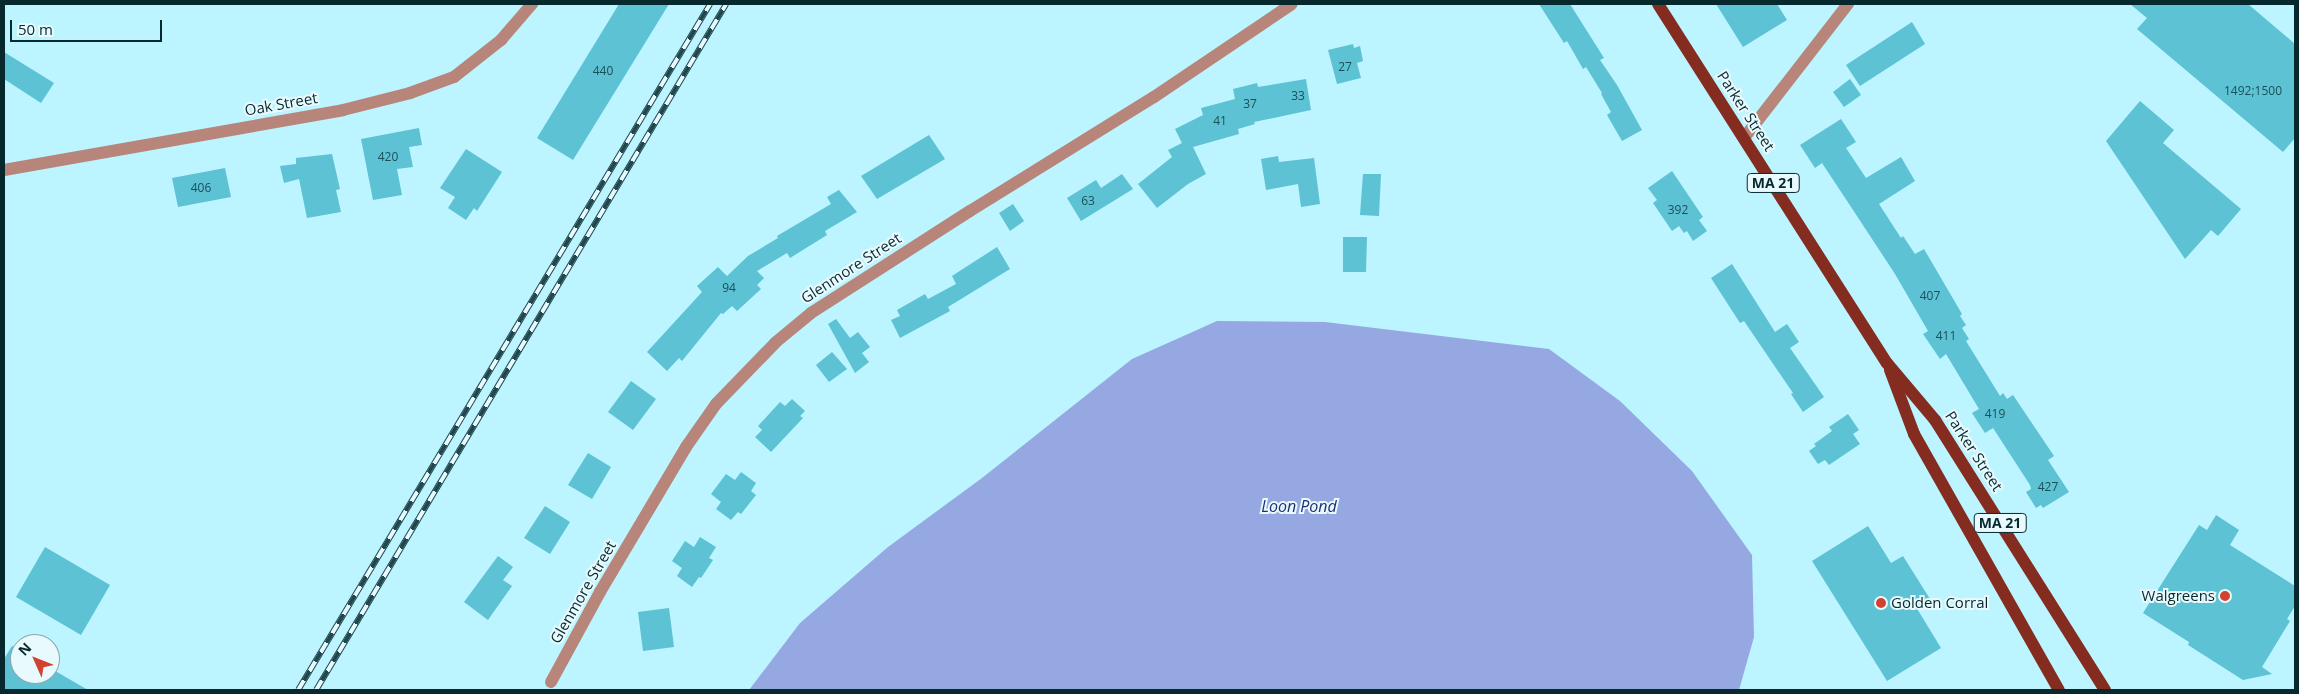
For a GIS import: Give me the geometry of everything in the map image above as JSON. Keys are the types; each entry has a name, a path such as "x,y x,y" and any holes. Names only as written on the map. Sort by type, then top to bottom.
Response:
{"main road":[{"name":"Parker Street","path":"1658,4 1887,363 1935,420 2105,690"},
{"name":"Parker Street","path":"1887,363 1914,434 2059,690"}],"street":[{"name":"Oak Street","path":"4,170 343,110 410,93 454,78 501,40 532,4"},
{"name":"Glenmore Street","path":"551,682 600,592 686,447 716,404 776,342 811,313 970,210 1154,97 1292,4"},
{"path":"1744,138 1848,4"}],"water":[{"name":"Loon Pond","path":"1217,321 1325,322 1549,349 1620,401 1692,471 1752,555 1754,637 1739,690 749,690 800,623 888,547 982,478 1132,359"}],"building":[{"path":"619,4 669,4 573,160 537,138"},
{"path":"1539,4 1570,4 1604,58 1600,60 1617,85 1642,130 1622,141 1607,115 1611,112 1602,93 1586,67 1583,69 1567,41 1564,43"},
{"path":"1716,4 1777,4 1787,20 1743,47"},
{"path":"2130,4 2248,4 2295,44 2295,138 2283,152 2137,29 2147,18"},
{"path":"1912,22 1925,44 1860,86 1846,65"},
{"path":"1353,44 1354,48 1360,46 1363,61 1357,63 1361,78 1337,84 1328,50"},
{"path":"4,52 54,83 41,103 4,79"},
{"path":"1306,79 1311,110 1254,122 1255,124 1238,129 1239,134 1193,147 1206,174 1188,184 1157,208 1138,184 1172,157 1168,150 1182,143 1175,129 1203,115 1201,108 1235,99 1233,89 1257,83 1258,87"},
{"path":"1850,79 1861,95 1844,107 1833,92"},
{"path":"2140,101 2174,130 2163,143 2241,209 2218,236 2211,230 2185,259 2106,141"},
{"path":"1841,119 1856,142 1846,148 1866,178 1901,157 1915,181 1879,204 1901,238 1903,236 1915,254 1924,249 1962,314 1960,316 1966,325 1962,328 1969,339 1966,341 2000,396 2003,393 2007,399 2013,395 2054,456 2048,460 2069,492 2043,508 2041,505 2036,508 2026,492 2031,489 2030,485 1993,428 1985,433 1972,413 1979,409 1946,354 1940,359 1923,334 1928,331 1895,274 1822,163 1815,168 1800,145"},
{"path":"419,128 422,145 409,147 413,167 397,169 402,195 373,200 361,139"},
{"path":"929,135 945,159 877,199 861,176"},
{"path":"466,149 502,172 477,211 474,208 466,220 448,208 455,197 440,188"},
{"path":"332,154 340,189 336,190 341,212 307,218 299,179 284,183 280,166 296,164 296,158"},
{"path":"1278,156 1279,162 1314,158 1320,204 1301,207 1298,184 1266,190 1261,159"},
{"path":"225,168 231,197 178,207 172,178"},
{"path":"1672,171 1703,217 1699,220 1707,231 1693,241 1687,231 1684,233 1679,226 1672,231 1653,203 1657,200 1648,188"},
{"path":"1122,174 1133,189 1081,221 1067,198 1096,180 1101,188"},
{"path":"1363,174 1381,174 1379,216 1360,215"},
{"path":"839,190 857,212 825,231 827,235 790,258 787,253 757,271 764,278 757,285 761,289 737,311 732,306 723,314 721,313 682,361 679,358 667,371 647,352 702,292 697,286 718,267 727,276 748,256 778,238 777,236 831,204 827,197"},
{"path":"1013,204 1024,221 1010,231 999,213"},
{"path":"1343,237 1367,237 1366,272 1343,272"},
{"path":"997,247 1010,269 948,307 950,311 900,338 891,320 900,316 897,310 925,294 928,299 956,284 952,276"},
{"path":"1732,264 1775,332 1787,324 1799,342 1790,348 1824,397 1803,412 1791,394 1793,393 1744,321 1740,323 1711,278"},
{"path":"836,319 850,338 858,332 870,347 862,353 869,362 855,373 828,324"},
{"path":"832,352 847,369 829,382 816,365"},
{"path":"631,381 656,399 633,430 608,412"},
{"path":"792,399 805,411 800,416 803,418 771,452 755,437 762,430 758,426 780,402 785,406"},
{"path":"1848,414 1859,430 1853,434 1860,444 1829,465 1825,460 1818,464 1809,451 1816,446 1814,444 1832,431 1829,427"},
{"path":"588,453 611,467 592,499 568,485"},
{"path":"741,472 756,483 751,491 756,495 741,514 738,512 731,520 716,509 721,502 711,494 726,474 735,480"},
{"path":"545,506 570,522 550,554 524,538"},
{"name":"Walgreens","path":"2216,515 2239,530 2230,545 2295,586 2295,606 2287,619 2290,621 2262,667 2272,674 2243,680 2188,645 2189,642 2143,613 2199,525 2207,530"},
{"name":"Golden Corral","path":"1868,526 1891,563 1903,556 1930,599 1916,607 1941,648 1887,681 1812,561"},
{"path":"700,537 716,547 709,558 713,560 701,578 699,577 692,587 677,576 682,568 672,561 685,541 694,547"},
{"path":"45,547 110,585 81,635 16,597"},
{"path":"498,556 513,567 503,580 512,586 488,620 464,602"},
{"path":"669,608 674,647 643,651 638,612"},
{"path":"10,649 10,684 60,684 60,674 88,690 4,690 4,659"}],"railway":[{"path":"298,690 710,4"},
{"path":"316,690 726,4"}],"place":[{"name":"Walgreens","path":"2225,596"},
{"name":"Golden Corral","path":"1881,603"}]}
